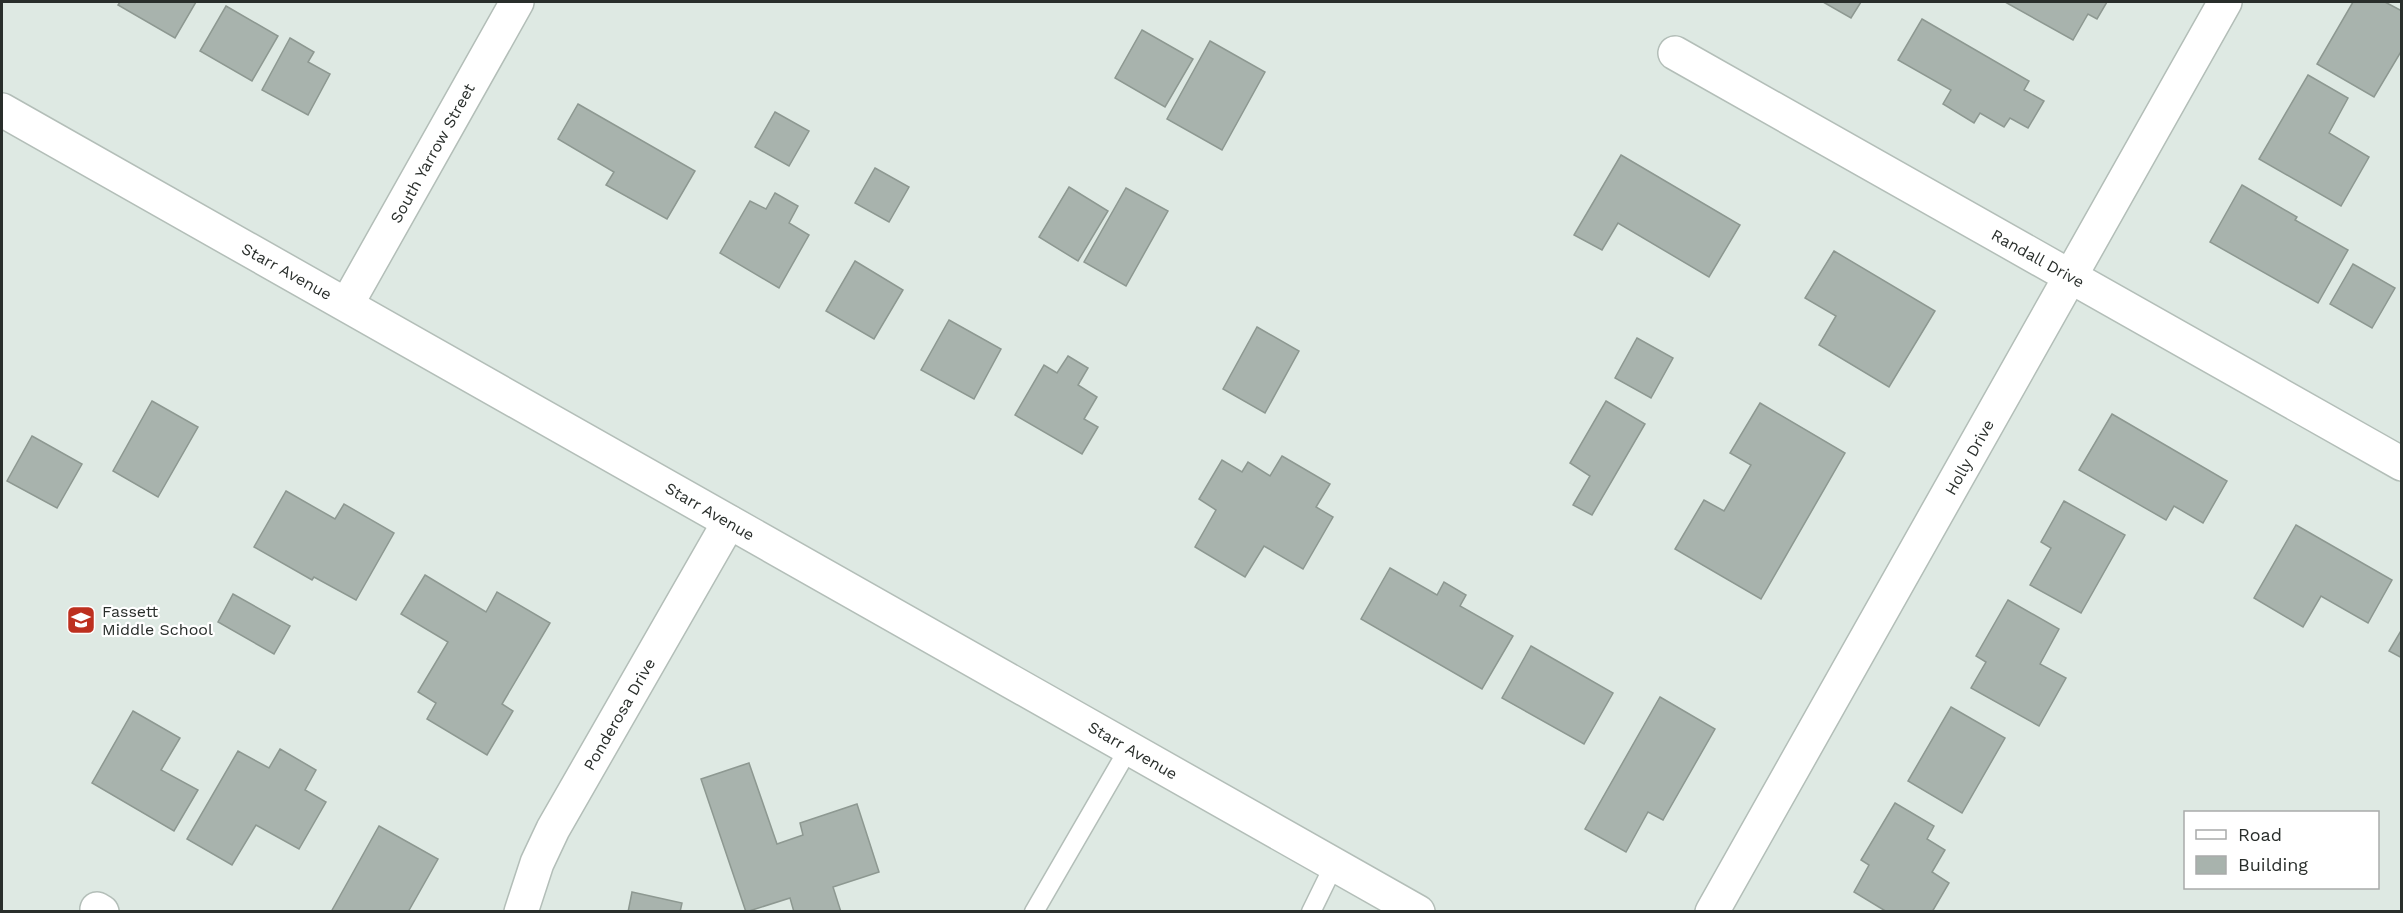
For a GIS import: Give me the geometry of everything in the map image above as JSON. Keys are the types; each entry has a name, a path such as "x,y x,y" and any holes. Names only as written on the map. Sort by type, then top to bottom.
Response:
{"street":[{"name":"South Yarrow Street","path":"347,304 517,2"},
{"name":"Holly Drive","path":"1712,912 2225,2"},
{"name":"Randall Drive","path":"1675,53 2402,464"},
{"name":"Starr Avenue","path":"2,110 1418,912"},
{"name":"Ponderosa Drive","path":"521,912 537,863 553,829 729,522"}],"lane":[{"path":"1034,912 1129,748"},
{"path":"1311,912 1334,865"}],"building":[{"path":"120,2 196,2 175,38 118,5"},
{"path":"1823,2 1861,2 1851,18"},
{"path":"2005,2 2107,2 2097,19 2088,14 2073,40"},
{"path":"2353,2 2385,2 2402,11 2402,50 2374,97 2317,64"},
{"path":"226,6 278,36 252,81 200,51"},
{"path":"1922,19 2029,81 2024,90 2044,101 2028,128 2010,118 2004,127 1980,113 1974,123 1943,104 1951,90 1898,60"},
{"path":"1142,30 1193,59 1165,107 1115,78"},
{"path":"290,38 314,52 308,62 330,74 308,115 262,90"},
{"path":"1210,41 1265,72 1222,150 1167,119"},
{"path":"2308,75 2348,98 2329,133 2369,157 2341,206 2259,159"},
{"path":"578,104 695,171 667,219 606,185 614,172 558,139"},
{"path":"775,112 809,131 789,166 755,147"},
{"path":"1621,155 1740,225 1709,277 1618,223 1602,250 1574,235"},
{"path":"875,168 909,187 889,222 855,203"},
{"path":"2242,185 2297,217 2295,220 2348,250 2318,303 2210,242"},
{"path":"1069,187 1108,211 1078,261 1039,237"},
{"path":"1126,188 1168,211 1126,286 1084,262"},
{"path":"775,193 798,206 789,223 809,235 779,288 720,253 750,201 766,209"},
{"path":"1834,251 1935,311 1889,387 1819,345 1836,316 1805,298"},
{"path":"855,261 903,290 874,339 826,311"},
{"path":"2353,264 2395,288 2372,328 2330,304"},
{"path":"949,320 1001,349 974,399 921,370"},
{"path":"1257,327 1299,351 1265,413 1223,389"},
{"path":"1637,338 1673,358 1651,398 1615,378"},
{"path":"1068,356 1088,368 1078,385 1097,397 1084,419 1098,427 1082,454 1015,415 1044,365 1057,373"},
{"path":"152,401 198,427 158,497 113,471"},
{"path":"1606,401 1645,424 1592,515 1573,505 1590,476 1570,463"},
{"path":"1760,403 1845,453 1761,599 1675,549 1704,500 1724,511 1751,465 1730,453"},
{"path":"2112,414 2227,481 2203,523 2174,506 2166,520 2079,470"},
{"path":"32,436 82,464 57,508 7,481"},
{"path":"1282,456 1330,484 1316,507 1333,517 1303,569 1264,546 1245,577 1195,547 1216,510 1199,499 1222,460 1242,472 1248,462 1270,476"},
{"path":"286,491 335,519 344,504 394,533 356,600 314,577 312,580 254,547"},
{"path":"2064,501 2125,535 2081,613 2030,585 2051,548 2041,542"},
{"path":"2296,525 2392,580 2368,623 2321,596 2303,627 2254,598"},
{"path":"1390,568 1437,595 1444,582 1466,595 1460,606 1513,636 1482,689 1361,619"},
{"path":"425,575 486,612 497,592 550,623 502,704 513,711 487,755 427,719 436,703 418,692 448,642 401,614"},
{"path":"233,594 290,626 274,654 218,622"},
{"path":"2008,600 2059,629 2040,664 2066,678 2039,726 1971,688 1986,662 1976,656"},
{"path":"2402,629 2402,658 2389,651"},
{"path":"1531,646 1613,693 1584,744 1502,698"},
{"path":"1660,697 1715,729 1663,820 1648,812 1626,852 1585,829"},
{"path":"1951,707 2005,738 1962,813 1908,781"},
{"path":"133,711 180,738 161,770 198,790 174,831 92,783"},
{"path":"280,749 316,770 305,790 326,802 299,849 256,825 232,865 187,839 238,751 269,768"},
{"path":"749,763 777,844 803,835 800,823 857,804 879,872 833,887 841,912 794,912 790,898 746,912 701,779"},
{"path":"1895,803 1934,826 1927,839 1945,850 1932,872 1949,883 1932,912 1887,912 1854,892 1869,865 1861,860"},
{"path":"379,826 438,859 408,912 331,912"},
{"path":"632,892 682,903 680,912 628,912"}],"place":[{"name":"Fassett Middle School","path":"81,620"}]}
